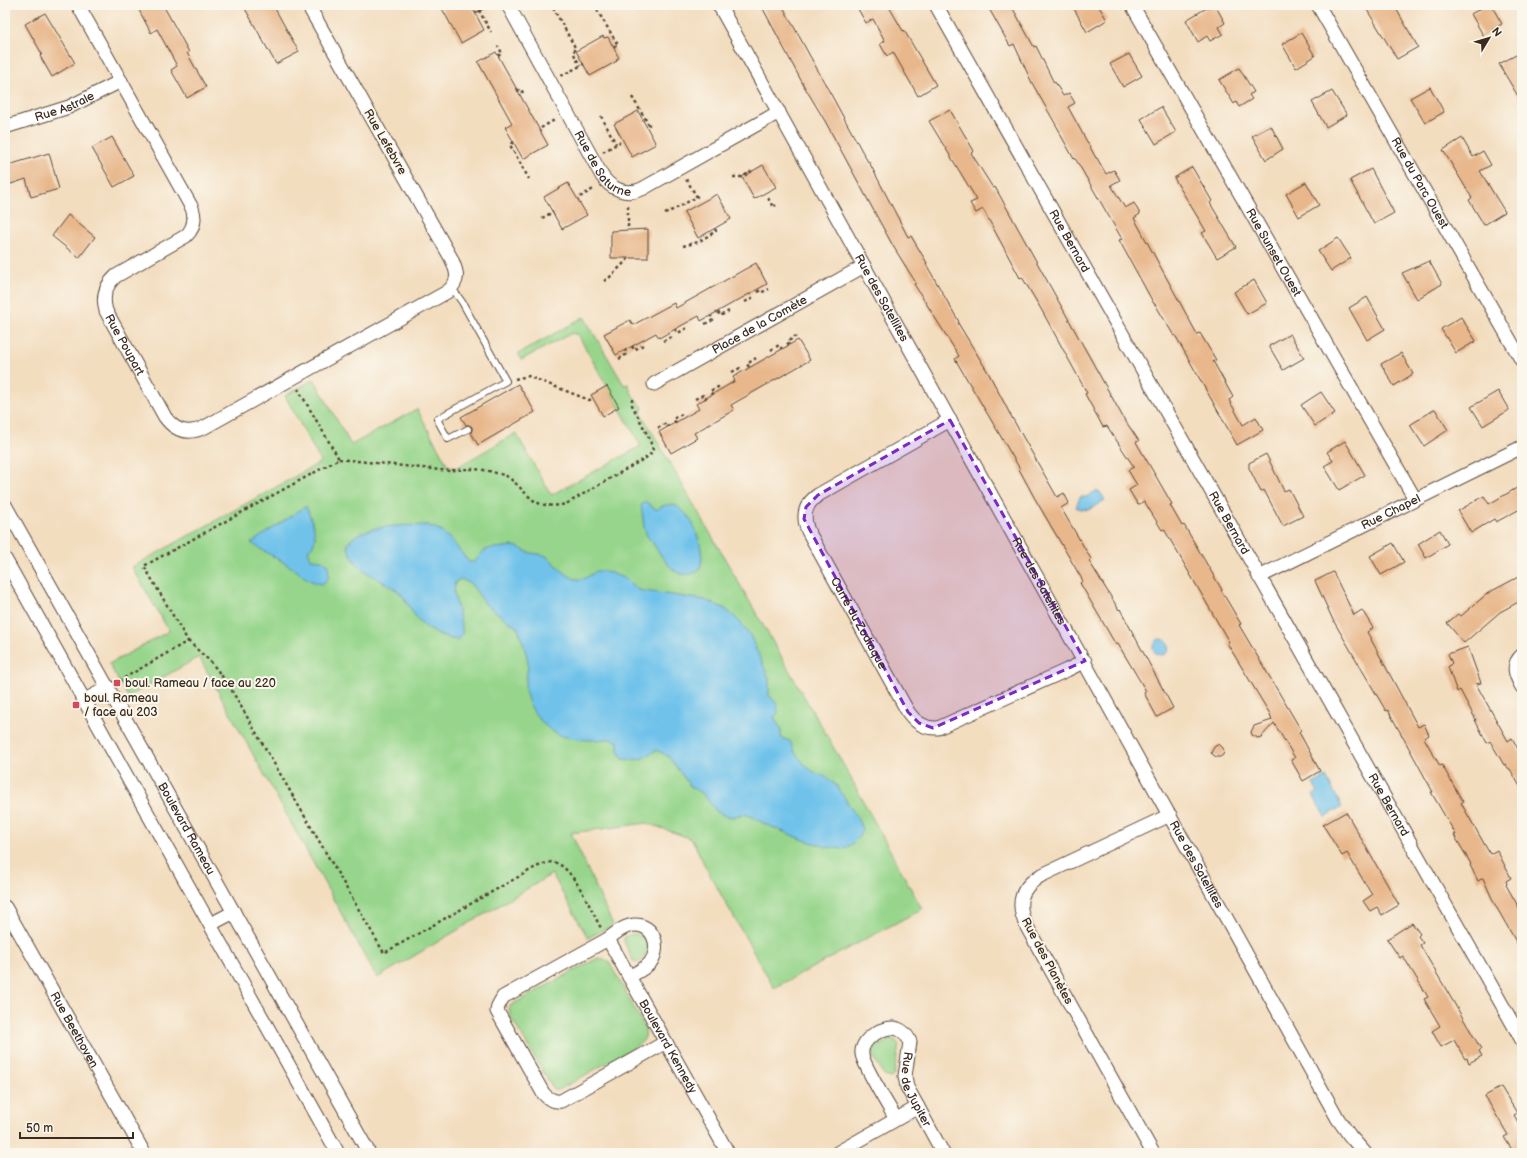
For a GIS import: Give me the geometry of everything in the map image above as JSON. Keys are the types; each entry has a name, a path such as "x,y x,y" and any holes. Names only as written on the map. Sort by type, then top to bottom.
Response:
{"street":[{"name":"Rue Poupart","path":"78,5 192,208 195,221 186,236 121,274 111,281 105,292 104,303 110,318 161,410 170,423 177,428 190,431 205,427 434,300 454,285"},
{"name":"Rue Lefebvre","path":"308,5 451,258 456,272 454,285"},
{"name":"Rue de Saturne","path":"508,5 602,176 609,185 616,190 628,192 642,189 779,112"},
{"name":"Rue des Satellites","path":"719,5 1085,661 1338,1119 1365,1153"},
{"name":"Rue Bernard","path":"936,5 1522,1040"},
{"name":"Rue du Parc Ouest","path":"1318,5 1522,361"},
{"name":"Rue Sunset Ouest","path":"1136,6 1415,499"},
{"name":"Rue Astrale","path":"5,127 69,107 121,81"},
{"name":"Place de la Comète","path":"654,384 864,266"},
{"name":"Carré du Zodiaque","path":"950,420 818,495 809,502 804,519 808,531 908,712 915,720 923,725 938,728 1060,674 1085,661"},
{"name":"Rue Chapel","path":"1259,577 1522,447"},
{"name":"Boulevard Rameau","path":"5,505 113,685 234,912 369,1153"},
{"path":"5,559 211,924 338,1153"},
{"path":"1522,655 1516,661 1514,671 1522,687"},
{"path":"85,700 113,685"},
{"name":"Rue des Planètes","path":"1153,1153 1027,926 1022,916 1020,904 1024,891 1033,880 1170,815"},
{"name":"Rue Beethoven","path":"5,907 144,1153"},
{"path":"211,924 234,912"},
{"path":"629,977 645,967 653,957 656,945 652,934 648,929 642,927 629,926 616,933 605,935 504,997 498,1006 499,1016 543,1093 550,1100 555,1102 561,1101 666,1042"},
{"name":"Boulevard Kennedy","path":"605,935 728,1153"},
{"name":"Rue de Jupiter","path":"896,1119 866,1065 862,1053 865,1042 885,1029 898,1029 908,1038 910,1042 906,1081 907,1087 943,1153"},
{"path":"837,1153 918,1107"}],"lane":[{"path":"454,285 506,381 437,420 448,439 468,429"}],"path":[{"path":"476,5 491,32"},
{"path":"475,13 489,5"},
{"path":"545,5 547,9 552,6 576,50 573,52 582,65 550,82"},
{"path":"594,5 618,45 613,48"},
{"path":"498,46 502,53 498,56"},
{"path":"517,91 521,89 524,95"},
{"path":"632,97 649,125 646,126"},
{"path":"600,116 616,144"},
{"path":"514,142 510,145 529,178"},
{"path":"592,158 620,142"},
{"path":"664,214 696,197 679,168"},
{"path":"733,177 742,177 752,171"},
{"path":"628,192 628,227"},
{"path":"768,198 773,207 776,205"},
{"path":"542,218 552,212"},
{"path":"684,246 698,242 716,231 715,228"},
{"path":"604,281 629,258"},
{"path":"758,290 760,293 769,289"},
{"path":"745,302 752,298 750,294"},
{"path":"718,312 720,316 729,311"},
{"path":"705,324 713,320 711,316"},
{"path":"676,329 678,333 687,328"},
{"path":"663,341 671,337 668,333"},
{"path":"789,345 787,342 796,336"},
{"path":"632,346 634,350 643,345"},
{"path":"771,350 779,345 782,349"},
{"path":"619,358 627,354 625,350"},
{"path":"749,367 747,364 756,358"},
{"path":"732,372 740,368 742,372"},
{"path":"506,381 528,376 589,400 594,399"},
{"path":"713,395 710,391 720,386"},
{"path":"298,388 339,459"},
{"path":"695,399 703,395 706,399"},
{"path":"605,935 574,879 562,866 551,862 534,868 384,953 228,684 211,662 188,642 144,566 339,459 450,471 484,469 507,476 535,502 543,505 554,506 566,504 649,456 654,450 632,405 632,399"},
{"path":"676,423 673,419 682,414"},
{"path":"658,428 666,423 668,427"},
{"path":"113,685 188,642"}],"highlighted area":[{"path":"950,420 1085,661 933,728 919,723 908,712 804,519 806,507 818,495"}],"green space":[{"path":"584,317 624,385 628,384 630,391 643,407 641,413 843,764 922,909 774,988 706,868 692,839 647,823 571,833 613,925 588,938 552,874 377,978 199,657 128,697 109,664 169,631 132,567 321,462 285,396 314,379 351,445 417,409 448,466 456,468 516,433 551,495 641,446 578,335 572,333 521,360 518,354"},
{"path":"632,934 642,936 648,944 646,954 640,962 636,963 633,961 624,941 624,937"},
{"path":"598,958 609,962 644,1026 645,1037 638,1045 559,1090 554,1090 510,1016 509,1008 511,1005"},
{"path":"892,1039 899,1045 894,1075 891,1078 884,1076 872,1054 875,1047"}],"water":[{"path":"1096,491 1100,492 1105,500 1088,510 1076,507 1080,497 1086,497"},
{"path":"645,501 656,510 662,506 674,504 690,519 696,531 702,555 700,568 696,572 683,574 677,572 672,569 663,559 646,533 641,506"},
{"path":"306,506 315,536 313,545 308,550 311,559 322,560 328,565 329,577 323,584 310,580 251,543"},
{"path":"427,525 440,530 451,540 469,562 475,562 487,549 514,546 529,552 546,556 567,574 576,579 589,576 596,571 606,571 626,579 638,590 705,600 724,608 734,616 750,635 769,678 769,696 777,705 778,713 774,717 781,729 781,738 790,741 795,753 812,771 826,777 837,786 858,819 862,829 859,837 851,845 842,849 826,847 801,839 765,824 753,817 743,814 732,817 723,815 716,811 703,794 691,787 668,756 656,750 640,759 623,759 618,751 618,742 615,740 591,740 566,737 551,730 539,718 529,704 525,688 528,664 518,628 486,605 471,584 461,579 455,582 454,593 463,633 457,640 450,639 437,634 425,626 416,617 400,593 363,570 352,556 347,545 353,538 372,529 395,526"},
{"path":"1158,639 1164,639 1169,644 1167,653 1164,655 1158,655 1153,650 1153,644"},
{"path":"1326,777 1342,807 1325,817 1313,795 1318,792 1313,784"}],"building":[{"path":"147,5 163,5 206,87 187,98 171,70 177,66 157,29 151,33 139,10"},
{"path":"243,5 273,5 299,52 276,64"},
{"path":"440,5 471,5 484,30 461,43"},
{"path":"761,5 782,5 869,162 908,237 911,236 927,263 926,264 959,322 958,323 989,374 1057,497 1064,493 1069,503 1061,508 1091,559 1089,561 1119,610 1120,609 1173,708 1157,717 1144,693 1146,691 1118,644 1116,645 1080,583 1083,581 1034,497 1020,469 955,359 959,356 914,284 916,283 893,246"},
{"path":"864,5 888,5 936,85 918,96 893,52 887,56 880,44 885,41 873,19 866,23 858,9"},
{"path":"987,5 1011,5 1034,47 1036,46 1054,83 1055,82 1063,96 1069,93 1075,103 1068,107 1106,174 1114,170 1120,180 1111,185 1125,208 1134,203 1140,214 1134,218 1197,334 1200,333 1216,360 1213,361 1233,397 1229,400 1243,425 1256,417 1263,430 1237,445 1175,335 1174,336 1154,304 1119,240 1122,239 1075,158 1074,159 1032,83 1014,44 1010,46"},
{"path":"1072,5 1098,5 1107,20 1087,32"},
{"path":"1212,5 1215,5 1225,23 1219,27 1223,34 1210,41 1207,36 1198,42 1186,20"},
{"path":"1364,5 1394,5 1418,47 1397,59"},
{"path":"1487,5 1491,5 1502,24 1483,35 1471,14"},
{"path":"45,13 75,63 52,77 40,56 42,54 25,24"},
{"path":"1301,33 1315,56 1296,68 1282,44"},
{"path":"603,36 604,38 608,37 619,58 616,60 617,61 590,76 576,51"},
{"path":"496,52 548,145 523,159 505,127 512,123 478,62"},
{"path":"1129,54 1142,76 1123,87 1110,64"},
{"path":"1518,54 1522,61 1522,103 1499,64"},
{"path":"1239,68 1254,92 1249,95 1252,99 1239,107 1236,102 1234,104 1219,80"},
{"path":"1430,87 1444,112 1425,123 1410,98"},
{"path":"1332,91 1347,115 1326,127 1312,102"},
{"path":"1161,107 1176,132 1156,144 1141,119"},
{"path":"950,110 974,151 971,153 993,188 995,187 1124,419 1139,441 1136,442 1172,504 1170,505 1182,526 1184,525 1222,590 1241,624 1239,625 1301,730 1299,732 1320,771 1303,781 1291,760 1295,758 1274,723 1261,737 1258,738 1252,735 1251,732 1254,726 1272,720 1270,714 1227,643 1229,642 1164,529 1162,530 1144,501 1138,505 1129,490 1137,485 1128,470 1134,467 1107,426 1103,427 1085,394 1087,393 1041,309 1022,277 1020,278 983,209 976,213 970,203 977,200 929,121"},
{"path":"638,111 656,144 632,157 614,124"},
{"path":"1271,126 1283,149 1266,160 1252,136"},
{"path":"112,137 134,176 114,187 92,148"},
{"path":"1462,138 1473,157 1483,151 1491,165 1480,171 1505,212 1484,225 1469,200 1472,198 1443,150"},
{"path":"49,153 59,189 31,197 26,179 5,186 5,166"},
{"path":"763,165 776,187 754,199 742,177"},
{"path":"1192,167 1212,201 1210,203 1236,247 1217,258 1202,233 1206,231 1174,178"},
{"path":"1371,169 1394,213 1374,224 1350,180"},
{"path":"1306,182 1319,205 1299,217 1286,194"},
{"path":"568,183 587,215 562,229 544,197"},
{"path":"717,194 731,219 698,238 684,212"},
{"path":"68,215 95,237 79,258 52,236"},
{"path":"648,229 648,258 611,258 611,231"},
{"path":"1338,238 1351,258 1331,271 1318,251"},
{"path":"1429,261 1442,284 1417,299 1402,273"},
{"path":"756,263 767,284 701,321 699,316 659,338 656,333 616,355 604,334 630,320 633,325 674,303 676,308"},
{"path":"1254,280 1267,303 1247,314 1234,292"},
{"path":"1367,297 1385,329 1367,340 1349,308"},
{"path":"1461,317 1476,341 1456,353 1441,329"},
{"path":"1290,334 1304,358 1283,370 1269,346"},
{"path":"798,340 810,360 731,405 734,410 694,433 697,438 671,453 659,432 699,409 696,404 735,381 733,377"},
{"path":"1401,353 1413,374 1394,386 1381,364"},
{"path":"518,384 535,412 478,445 471,433 472,427 466,425 461,417"},
{"path":"607,386 619,407 603,416 591,395"},
{"path":"1498,391 1509,410 1483,426 1471,407"},
{"path":"1321,392 1335,413 1315,426 1301,405"},
{"path":"1435,409 1448,430 1424,446 1410,425"},
{"path":"1345,441 1365,475 1339,490 1324,466 1333,461 1327,452"},
{"path":"1266,454 1284,491 1289,489 1303,516 1283,526 1264,490 1261,492 1249,468 1249,463"},
{"path":"1522,485 1522,508 1496,522 1494,519 1471,533 1458,511 1484,496 1489,504"},
{"path":"1440,530 1448,544 1426,558 1418,544"},
{"path":"1393,543 1404,562 1381,575 1370,556"},
{"path":"1333,572 1354,615 1362,610 1373,628 1367,632 1418,727 1424,724 1429,735 1424,738 1440,766 1442,765 1463,802 1461,803 1490,854 1497,850 1511,878 1506,881 1506,885 1522,913 1522,952 1494,903 1483,878 1478,881 1470,865 1471,864 1454,835 1456,835 1431,792 1433,792 1388,710 1386,711 1333,620 1315,581"},
{"path":"1522,575 1522,600 1500,612 1464,643 1447,623 1458,614 1461,616 1488,593"},
{"path":"1468,647 1481,683 1476,684 1508,741 1512,738 1522,756 1522,790 1510,769 1505,764 1504,765 1490,741 1487,743 1460,690 1457,692 1448,667 1452,663 1448,654"},
{"path":"1219,744 1224,751 1223,755 1216,757 1211,753 1214,747"},
{"path":"1346,812 1399,905 1382,915 1377,907 1370,911 1363,901 1372,895 1347,853 1342,856 1323,825"},
{"path":"1412,923 1420,934 1418,936 1423,943 1420,945 1481,1049 1479,1051 1482,1056 1469,1063 1454,1040 1441,1047 1432,1031 1440,1026 1424,999 1428,997 1403,956 1400,958 1387,939"},
{"path":"1501,1087 1517,1113 1514,1115 1522,1129 1522,1153 1514,1153 1504,1137 1508,1135 1485,1096"}],"place":[{"name":"boul. Rameau / face au 220","path":"117,683"},
{"name":"boul. Rameau / face au 203","path":"76,705"}]}
